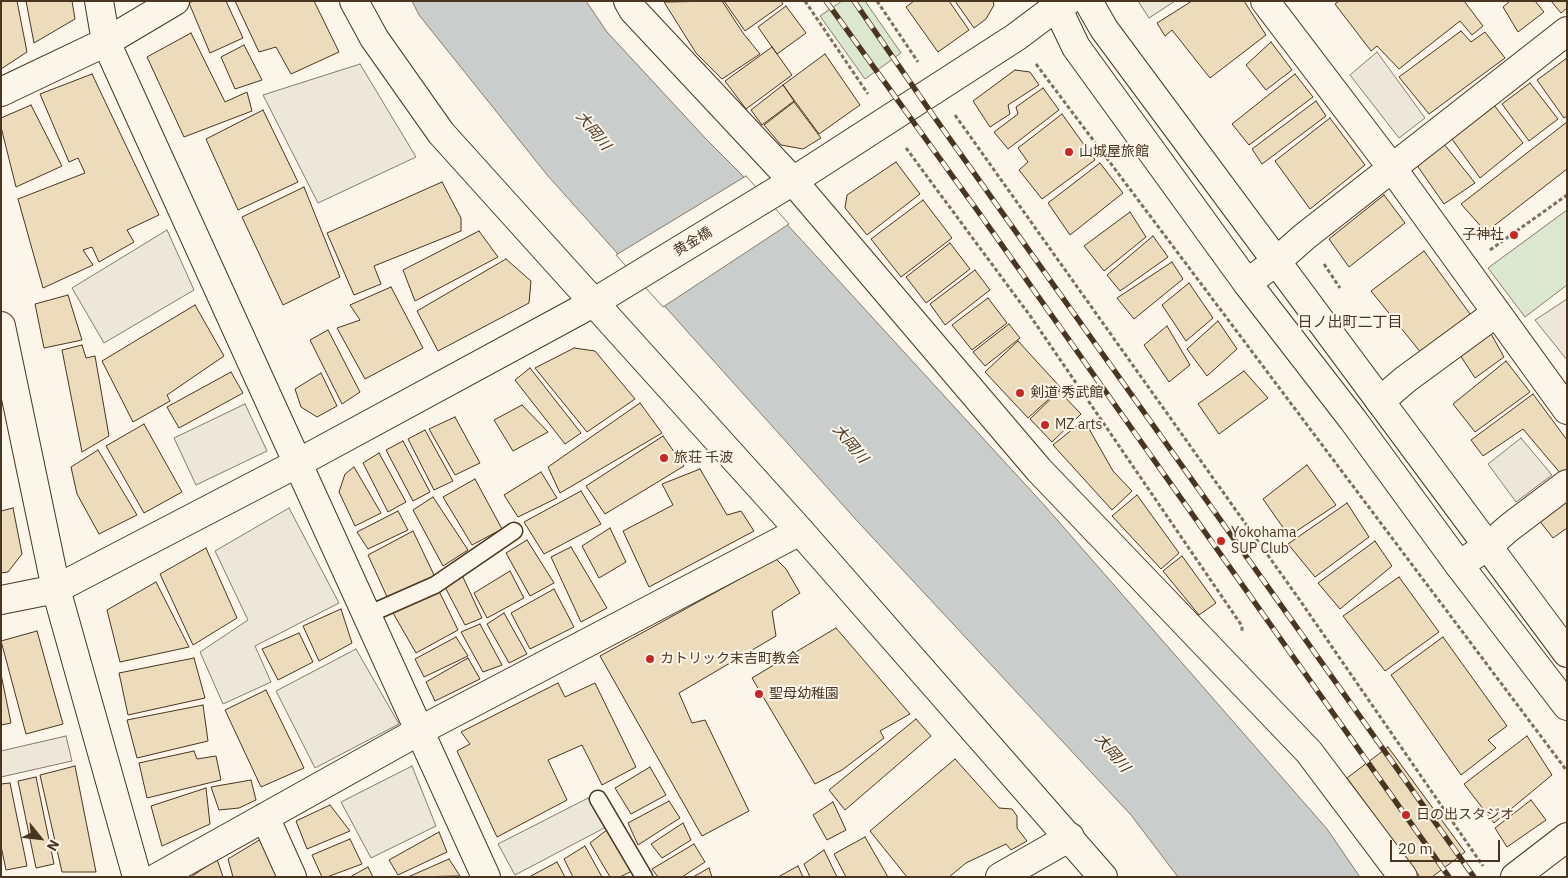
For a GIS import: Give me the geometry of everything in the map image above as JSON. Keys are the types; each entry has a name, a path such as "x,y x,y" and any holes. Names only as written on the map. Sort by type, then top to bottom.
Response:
{"street":[{"path":"99,1 106,42 486,877"},
{"path":"1,92 106,42 175,1"},
{"path":"354,1 374,38 441,133 800,530 1103,877"},
{"path":"628,1 633,10 793,181 1038,470 1309,752 1402,877"},
{"path":"1088,1 1104,29 1567,653"},
{"path":"1265,1 1392,168 1567,410"},
{"path":"1059,3 1076,47 1248,284 1353,420 1459,565 1567,706"},
{"name":"黄金橋","path":"1,600 56,589 298,462 593,303 793,181 937,89 1016,38 1059,3"},
{"path":"1248,284 1304,237 1567,31"},
{"path":"1380,401 1406,379 1496,313"},
{"path":"1,326 56,589 137,877"},
{"path":"1459,565 1488,546 1510,526 1567,484"},
{"path":"158,877 419,731 800,530"},
{"path":"265,817 292,877"},
{"path":"1000,877 1070,837"},
{"path":"1515,877 1567,837"}],"lane":[{"path":"367,615 435,585 514,531"},
{"path":"598,799 640,875"}],"path":[{"path":"805,1 887,121 1032,317 1242,626 1242,683"},
{"path":"876,1 1299,599 1485,869"},
{"path":"1016,38 1567,771"},
{"path":"1465,269 1567,195"}],"green space":[{"path":"842,1 865,1 901,53 865,79 820,16"},
{"path":"1567,210 1567,285 1525,317 1488,268"}],"shaded area":[{"path":"1138,1 1175,1 1149,18"},
{"path":"1377,52 1425,118 1399,138 1350,75"},
{"path":"360,64 416,157 318,203 263,95"},
{"path":"167,230 194,290 104,343 72,288"},
{"path":"1567,299 1567,360 1535,320"},
{"path":"245,404 267,451 196,485 174,438"},
{"path":"1521,438 1552,475 1516,502 1488,464"},
{"path":"289,508 339,603 255,646 271,682 223,704 200,652 248,620 215,551"},
{"path":"356,649 399,724 315,768 276,691"},
{"path":"66,736 72,761 1,777 1,751"},
{"path":"412,766 436,826 371,858 341,802"},
{"path":"588,798 608,826 515,875 498,844"}],"water":[{"name":"大岡川","path":"412,1 586,1 607,32 741,174 1045,506 1327,829 1360,877 1178,877 1131,815 859,523 548,176 419,15"}],"pier":[{"path":"746,176 789,224 663,307 616,255"}],"building":[{"path":"1,1 17,1 27,52 1,69"},
{"path":"26,1 72,1 75,19 34,43"},
{"path":"193,1 226,1 243,38 210,53 189,3"},
{"path":"235,1 314,1 339,52 291,74 276,47 259,52"},
{"path":"722,1 743,33 760,54 722,79 696,53 664,2"},
{"path":"724,1 781,1 783,4 745,31"},
{"path":"914,1 949,1 969,30 938,52 906,7"},
{"path":"955,1 993,1 994,5 986,19 974,28"},
{"path":"1192,1 1244,1 1266,35 1210,78 1172,30 1165,36 1157,23"},
{"path":"1339,1 1464,1 1483,26 1472,35 1460,21 1399,69 1377,46 1371,51 1335,4"},
{"path":"1510,1 1535,1 1544,12 1518,32 1503,7"},
{"path":"1551,1 1567,1 1567,8 1561,13"},
{"path":"786,6 806,33 777,54 758,27"},
{"path":"1461,31 1471,42 1485,32 1505,58 1429,114 1399,77"},
{"path":"191,33 225,102 247,92 252,111 184,137 147,57"},
{"path":"1271,42 1292,70 1266,90 1246,65"},
{"path":"244,45 262,80 235,89 221,57"},
{"path":"772,47 792,75 746,109 725,81"},
{"path":"825,54 860,105 819,134 783,85"},
{"path":"1567,58 1567,116 1564,118 1537,80"},
{"path":"1015,70 1030,72 1039,85 1008,105 1010,114 990,127 973,101"},
{"path":"92,74 159,215 127,230 134,242 99,262 92,247 83,250 93,265 43,288 18,199 85,173 78,158 69,162 40,94"},
{"path":"1295,74 1313,97 1249,145 1232,124"},
{"path":"1530,83 1558,119 1529,141 1502,104"},
{"path":"783,85 794,101 762,125 751,110"},
{"path":"1043,88 1059,110 1008,149 994,132 1018,114 1016,107"},
{"path":"1316,101 1326,116 1262,164 1252,149"},
{"path":"794,102 821,138 803,149 781,145 764,125"},
{"path":"31,105 62,166 16,187 1,127 1,118"},
{"path":"1494,105 1523,143 1480,178 1452,139"},
{"path":"263,110 298,182 238,210 206,139"},
{"path":"1062,114 1095,160 1042,199 1019,170 1028,162 1018,148"},
{"path":"1330,118 1365,165 1310,209 1275,161"},
{"path":"1567,122 1567,169 1486,232 1461,204"},
{"path":"1444,144 1475,183 1444,204 1416,164"},
{"path":"896,162 920,194 867,235 845,208 847,195"},
{"path":"1100,163 1123,193 1070,235 1048,203"},
{"path":"442,182 461,218 461,231 374,266 381,284 354,295 327,233"},
{"path":"304,187 340,277 283,305 242,217"},
{"path":"1384,195 1405,223 1349,267 1329,239"},
{"path":"923,200 952,238 901,277 871,239"},
{"path":"1130,212 1146,237 1104,271 1084,246"},
{"path":"479,231 498,257 415,301 403,270"},
{"path":"1153,236 1168,257 1120,291 1107,275"},
{"path":"950,243 970,269 926,303 906,277"},
{"path":"1424,251 1473,318 1422,354 1371,291"},
{"path":"506,259 531,281 529,303 438,351 417,311"},
{"path":"1172,262 1183,279 1134,319 1117,298"},
{"path":"975,270 990,290 945,325 930,304"},
{"path":"1189,283 1213,318 1186,341 1162,305"},
{"path":"391,287 423,348 365,379 337,328 360,320 350,305"},
{"path":"68,295 82,340 44,348 35,304"},
{"path":"988,298 1007,323 972,350 952,325"},
{"path":"195,305 224,356 167,395 170,401 133,422 102,361"},
{"path":"1218,321 1237,349 1207,376 1187,349"},
{"path":"1009,324 1020,338 985,366 973,352"},
{"path":"1167,326 1190,365 1169,382 1144,345"},
{"path":"328,330 360,392 342,404 310,340"},
{"path":"1490,332 1504,357 1475,378 1460,355"},
{"path":"1018,341 1061,388 1028,418 985,372"},
{"path":"82,345 86,358 95,356 109,436 82,452 62,350"},
{"path":"574,348 595,351 635,399 587,432 535,368"},
{"path":"1506,361 1530,392 1475,432 1453,404"},
{"path":"530,368 581,433 565,444 515,380"},
{"path":"1244,371 1268,398 1219,434 1198,404"},
{"path":"231,372 243,393 179,428 167,407"},
{"path":"321,373 337,406 317,417 301,407 295,389"},
{"path":"1059,391 1081,414 1052,442 1030,419"},
{"path":"1533,394 1567,440 1567,470 1561,474 1523,429 1483,456 1471,440"},
{"path":"640,403 662,433 560,493 548,467"},
{"path":"522,405 548,432 513,451 494,420"},
{"path":"455,417 480,463 455,475 429,429"},
{"path":"1084,420 1113,471 1132,491 1112,510 1053,445"},
{"path":"144,424 182,492 144,513 106,446"},
{"path":"425,430 453,481 434,490 408,439"},
{"path":"663,436 684,466 605,514 586,486"},
{"path":"403,441 430,492 413,501 386,450"},
{"path":"98,450 137,515 99,534 77,494 71,467"},
{"path":"379,453 406,502 388,512 363,463"},
{"path":"1307,465 1336,505 1289,536 1263,499"},
{"path":"354,467 381,513 355,526 339,492 345,474"},
{"path":"700,469 727,515 741,511 754,531 649,587 623,531 673,505 662,484"},
{"path":"541,472 557,498 518,517 504,495"},
{"path":"475,479 502,529 472,545 443,497"},
{"path":"581,491 601,524 544,554 524,522"},
{"path":"1137,495 1179,553 1161,569 1112,516"},
{"path":"433,497 468,550 443,566 413,510"},
{"path":"1567,498 1567,528 1553,538 1538,519"},
{"path":"1347,503 1369,537 1315,577 1288,544"},
{"path":"13,508 22,554 8,572 1,573 1,511"},
{"path":"398,511 408,530 368,549 357,532"},
{"path":"610,528 626,562 599,578 582,546"},
{"path":"413,531 435,577 388,599 368,555"},
{"path":"527,540 554,583 530,596 506,553"},
{"path":"1375,541 1392,566 1340,609 1318,583"},
{"path":"571,547 607,608 581,622 551,557"},
{"path":"206,548 237,618 193,645 160,574"},
{"path":"1182,556 1216,603 1199,615 1163,571"},
{"path":"776,559 786,569 800,593 772,611 776,636 679,693 692,723 705,720 749,811 702,836 600,656"},
{"path":"510,571 524,598 487,618 474,593"},
{"path":"462,575 482,618 465,625 445,587"},
{"path":"1399,577 1439,632 1385,671 1343,616"},
{"path":"156,582 189,647 120,662 107,610"},
{"path":"554,589 574,627 530,649 511,613"},
{"path":"439,591 458,630 416,653 393,613"},
{"path":"341,609 352,643 319,661 303,626"},
{"path":"504,613 527,654 509,663 487,624"},
{"path":"480,624 502,665 483,672 461,632"},
{"path":"836,628 910,714 880,731 884,738 842,770 815,784 752,678"},
{"path":"37,631 63,724 26,734 1,641"},
{"path":"299,633 313,662 278,680 262,649"},
{"path":"456,637 468,656 424,677 415,659"},
{"path":"1443,637 1507,726 1488,740 1496,748 1461,775 1391,675"},
{"path":"194,658 205,698 128,715 119,673"},
{"path":"468,658 480,679 435,701 426,682"},
{"path":"1,674 11,723 1,725"},
{"path":"558,683 565,697 595,683 636,767 602,785 582,745 548,760 567,800 497,837 457,751 470,744 461,732"},
{"path":"266,690 304,768 261,787 225,710"},
{"path":"203,705 208,741 137,758 127,720"},
{"path":"916,719 931,736 845,810 829,790"},
{"path":"1527,736 1552,775 1494,823 1464,784"},
{"name":"日の出スタジオ","path":"1388,747 1465,852 1432,877 1420,877 1347,778"},
{"path":"194,751 197,759 216,756 221,780 147,798 139,763"},
{"path":"955,759 999,808 1012,809 1017,816 1017,828 1027,841 1011,850 1006,844 966,863 949,877 907,877 870,831"},
{"path":"75,766 96,872 62,872 40,775"},
{"path":"650,767 666,795 631,814 615,788"},
{"path":"36,777 54,864 36,868 18,781"},
{"path":"251,780 256,800 239,808 219,810 211,787"},
{"path":"10,783 27,866 6,870 1,846 1,784"},
{"path":"206,788 210,824 162,846 151,806"},
{"path":"1531,800 1546,820 1507,847 1495,828"},
{"path":"669,801 680,818 638,845 628,823"},
{"path":"833,802 846,830 827,840 813,815"},
{"path":"330,805 350,831 307,849 296,821"},
{"path":"683,823 691,840 662,858 651,844"},
{"path":"608,829 634,870 620,877 610,877 590,843"},
{"path":"439,832 447,852 398,875 389,860"},
{"path":"865,837 888,877 846,877 834,854"},
{"path":"261,839 279,877 233,877 228,859"},
{"path":"350,839 362,864 327,877 322,877 312,855"},
{"path":"694,844 705,862 682,877 658,877 652,869"},
{"path":"585,846 602,877 573,877 564,859"},
{"path":"824,850 837,877 810,877 804,864"},
{"path":"217,859 223,877 191,877"},
{"path":"449,859 460,876 408,877"},
{"path":"557,862 565,877 529,877"},
{"path":"798,866 803,877 778,877"},
{"path":"368,867 373,877 350,877"},
{"path":"709,868 712,877 693,877"}],"railway":[{"path":"826,1 982,217 1449,877"},
{"path":"854,1 930,111 1474,877"}],"place":[{"name":"山城屋旅館","path":"1069,152"},
{"name":"子神社","path":"1514,235"},
{"name":"剣道 秀武館","path":"1020,393"},
{"name":"MZ arts","path":"1045,425"},
{"name":"旅荘 千波","path":"664,458"},
{"name":"Yokohama SUP Club","path":"1221,541"},
{"name":"カトリック末吉町教会","path":"650,659"},
{"name":"聖母幼稚園","path":"759,694"},
{"name":"日の出スタジオ","path":"1406,815"}],"district":[{"name":"日ノ出町二丁目","path":"1350,323"}]}
